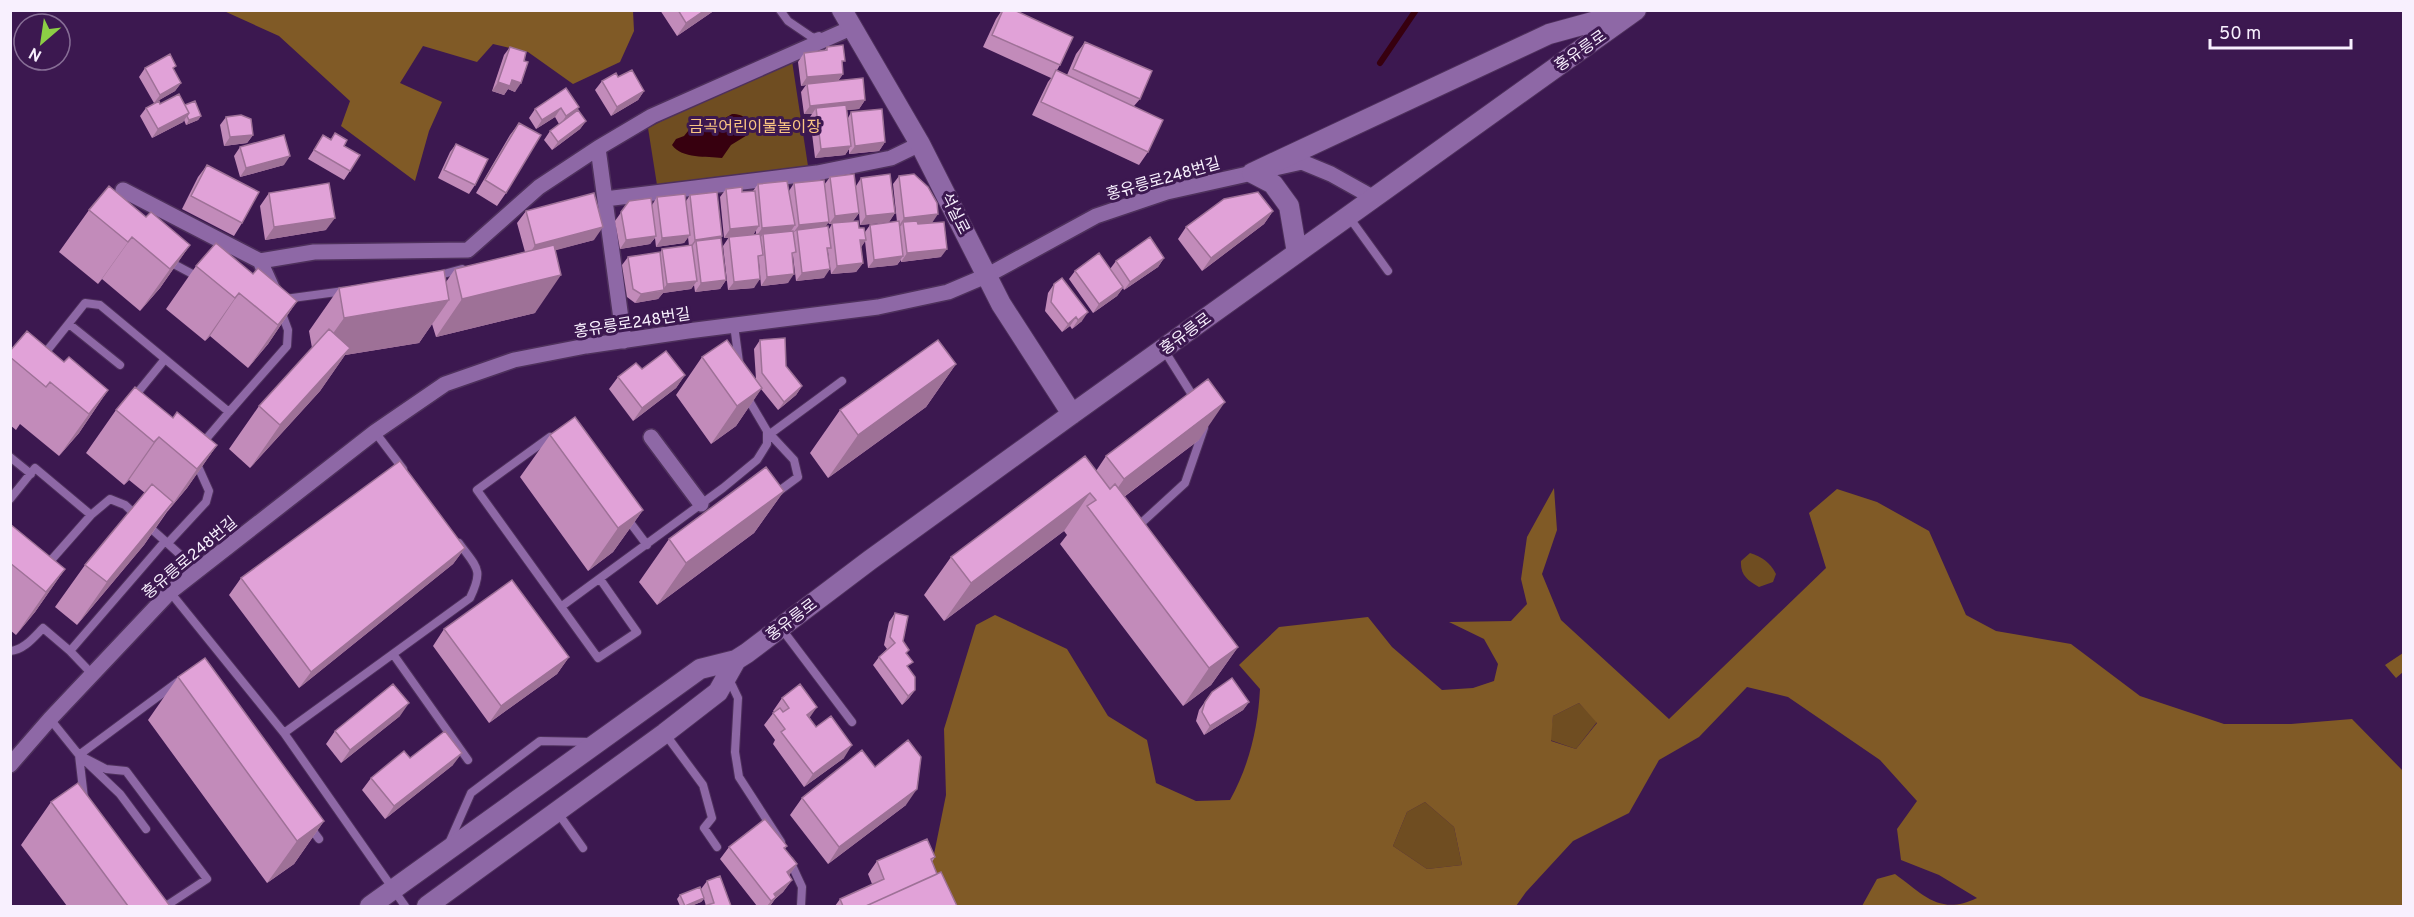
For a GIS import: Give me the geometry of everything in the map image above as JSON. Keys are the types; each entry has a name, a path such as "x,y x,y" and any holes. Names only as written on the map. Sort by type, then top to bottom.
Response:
{"street":[{"path":"1252,173 1549,34 1636,11"},
{"name":"홍유릉로","path":"427,906 718,692 732,668 780,627 1072,414 1636,11"},
{"name":"석실로","path":"847,19 920,144 1001,304 1072,414"},
{"path":"123,190 260,261 314,252 468,250 539,187 598,148 652,116 847,19"},
{"path":"605,199 817,173 891,158 920,144"},
{"path":"598,148 624,341"},
{"name":"홍유릉로248번길","path":"10,765 50,719 170,592 375,432 446,384 514,360 624,341 878,307 948,292 988,275 1096,216 1167,192 1302,162 1331,174 1374,198"},
{"path":"1252,173 1273,184 1289,206 1297,253"},
{"path":"260,261 277,300"},
{"path":"651,437 701,504"},
{"name":"홍유릉로","path":"370,906 700,669 732,668"}],"lane":[{"path":"780,10 788,21 813,38 847,19"},
{"path":"1348,216 1388,272"},
{"path":"157,255 208,283"},
{"path":"429,278 472,266"},
{"path":"70,651 166,542 206,502 209,491 196,460 201,446 287,346 288,330 277,300 348,290"},
{"path":"49,366 40,359 85,303 100,305 229,412"},
{"path":"69,324 120,365"},
{"path":"734,325 740,371"},
{"path":"1163,349 1200,408"},
{"path":"138,409 130,402 165,359"},
{"path":"562,606 726,485 757,460 766,444 768,432 842,381"},
{"path":"745,391 751,406 768,432 794,460 798,477 769,498"},
{"path":"1132,531 1185,483 1201,441 1206,418"},
{"path":"375,432 409,478"},
{"path":"557,446 550,437 477,490 598,658 637,632 600,579"},
{"path":"10,457 31,474"},
{"path":"10,499 35,468 90,515"},
{"path":"726,485 732,492"},
{"path":"40,572 90,515 110,499 125,505 197,570"},
{"path":"621,510 647,545"},
{"path":"284,734 470,598 478,582 478,569 451,532"},
{"path":"170,592 284,734 405,906"},
{"path":"780,627 852,722"},
{"path":"10,651 16,651 29,642 43,628 92,674"},
{"path":"393,654 468,760"},
{"path":"732,668 738,698 735,752 739,777 776,832 802,887 801,906"},
{"path":"79,755 184,677 191,681"},
{"path":"50,719 79,755 120,794 146,829"},
{"path":"665,733 703,785 712,818 704,828 717,847"},
{"path":"444,854 471,793 540,741 596,742"},
{"path":"79,755 84,792 83,806"},
{"path":"79,755 106,769 126,771 207,879 166,906"},
{"path":"557,812 583,848"},
{"path":"306,821 319,839"}],"green space":[{"name":"금곡어린이물놀이장","path":"792,61 808,166 657,185 648,128 719,92"},
{"path":"1750,553 1762,558 1771,566 1776,574 1773,582 1759,587 1746,577 1741,561"},
{"path":"1579,703 1597,722 1576,749 1550,740 1553,716"},
{"path":"1425,802 1454,827 1462,865 1427,869 1393,846 1407,812"}],"shaded area":[{"path":"224,11 633,11 634,31 620,62 573,84 528,52 493,44 477,62 423,46 400,83 442,102 429,131 415,181 341,126 350,101 279,36"},
{"path":"732,114 741,115 746,119 749,134 731,145 722,158 688,155 672,145 693,125 700,122 717,123"},
{"path":"1554,488 1557,530 1542,574 1561,620 1669,719 1826,568 1809,513 1837,489 1877,502 1929,531 1966,615 1996,631 2071,644 2140,696 2224,724 2291,724 2352,719 2403,771 2403,906 1862,906 1877,879 1895,874 1924,896 1942,904 1953,905 1977,898 1939,875 1901,860 1897,829 1917,801 1880,760 1788,697 1747,687 1699,737 1659,760 1629,813 1573,841 1516,906 946,906 931,869 946,795 944,729 976,625 995,615 1067,649 1108,716 1147,740 1156,783 1196,801 1230,800 1237,787 1251,746 1260,689 1239,665 1279,627 1368,617 1392,647 1442,690 1473,688 1494,681 1498,664 1484,639 1449,622 1511,621 1527,604 1521,579 1527,537","holes":["1579,703 1597,723 1576,749 1551,741 1553,716","1425,802 1454,827 1462,865 1427,869 1393,846 1407,812"]},
{"path":"2403,653 2403,672 2396,678 2385,665"}],"building":[{"path":"678,10 705,10 686,23"},
{"path":"1003,10 1014,10 1073,37 1060,65 992,35"},
{"path":"1085,42 1152,71 1140,99 1073,69"},
{"path":"843,45 845,61 842,61 843,74 807,77 804,53"},
{"path":"510,47 526,52 524,61 528,62 521,83 512,80 510,86 498,82"},
{"path":"170,54 176,66 173,68 181,83 160,95 145,68"},
{"path":"632,70 644,91 617,107 602,81 616,73 618,77"},
{"path":"1056,70 1163,120 1148,152 1041,102"},
{"path":"863,78 865,100 810,106 807,84"},
{"path":"566,88 579,107 566,116 561,108 542,120 535,109"},
{"path":"179,94 189,113 158,129 146,108"},
{"path":"195,101 201,116 189,120 187,116 189,113 185,105"},
{"path":"846,105 851,146 821,149 816,108"},
{"path":"882,109 885,142 855,146 851,112"},
{"path":"578,110 586,121 558,142 550,131"},
{"path":"241,115 251,119 253,135 230,137 226,117"},
{"path":"519,123 541,135 506,193 485,180"},
{"path":"335,133 347,140 344,146 360,155 350,171 314,150 323,135 331,140"},
{"path":"284,135 290,156 246,168 240,147"},
{"path":"456,144 488,159 475,185 444,170"},
{"path":"207,165 259,192 242,223 191,196"},
{"path":"854,174 859,213 835,216 830,177"},
{"path":"890,174 895,213 866,216 861,178"},
{"path":"914,174 928,187 937,203 938,214 904,218 899,176"},
{"path":"824,180 829,222 799,225 794,183"},
{"path":"787,181 795,225 762,228 758,184"},
{"path":"329,183 335,218 274,227 269,193"},
{"path":"109,186 146,217 151,212 190,245 170,269 132,237 128,242 89,210"},
{"path":"742,187 742,192 755,191 759,226 730,229 726,189"},
{"path":"717,192 722,236 695,240 690,195"},
{"path":"1258,192 1273,211 1211,258 1186,227 1224,199"},
{"path":"594,193 603,227 535,245 526,211"},
{"path":"685,194 690,235 662,238 657,197"},
{"path":"651,198 656,236 626,240 621,212 629,201"},
{"path":"858,221 859,228 864,228 866,240 860,240 863,263 837,266 832,223"},
{"path":"899,221 903,256 874,260 870,225"},
{"path":"917,221 918,224 944,222 947,249 907,253 903,222"},
{"path":"828,226 831,248 827,248 830,269 802,273 797,230"},
{"path":"793,231 796,252 792,253 794,274 767,277 763,234"},
{"path":"760,234 763,255 758,256 760,279 734,282 729,237"},
{"path":"1150,237 1164,258 1130,282 1116,261"},
{"path":"721,238 726,280 701,283 696,241"},
{"path":"216,243 253,274 258,268 297,301 278,325 239,293 235,298 196,266"},
{"path":"554,245 561,275 462,299 455,269"},
{"path":"692,245 697,281 667,284 662,249"},
{"path":"660,252 664,290 641,294 633,289 628,257"},
{"path":"1099,253 1123,287 1099,304 1075,271"},
{"path":"444,270 449,300 344,318 339,288"},
{"path":"1062,278 1088,312 1078,320 1076,317 1068,324 1051,302 1054,284"},
{"path":"329,329 350,348 280,425 259,406"},
{"path":"27,331 64,362 69,357 108,390 89,414 50,382 46,387 10,357 10,351"},
{"path":"785,338 786,366 802,386 784,402 762,373 760,340"},
{"path":"727,340 762,388 737,406 702,357"},
{"path":"938,340 956,364 858,435 840,410"},
{"path":"666,351 685,375 642,408 618,377 636,363 642,369"},
{"path":"1208,379 1225,402 1124,479 1106,456"},
{"path":"135,387 173,418 177,412 217,445 197,469 159,437 154,442 116,410"},
{"path":"575,417 643,510 618,528 550,435"},
{"path":"1085,456 1110,489 1115,484 1238,647 1209,668 1087,506 1096,500 1090,493 971,583 951,557"},
{"path":"400,461 465,548 311,672 241,578"},
{"path":"766,467 784,491 686,563 669,539"},
{"path":"152,484 173,502 107,582 85,565"},
{"path":"10,524 65,569 46,592 10,563"},
{"path":"512,580 569,657 501,706 444,629"},
{"path":"895,613 908,616 903,641 909,650 906,653 913,662 907,666 915,677 915,690 908,696 879,657 895,643 890,637"},
{"path":"205,658 324,821 297,841 178,677"},
{"path":"1232,678 1249,702 1210,726 1202,712 1205,702 1212,692"},
{"path":"393,684 409,703 350,750 335,731"},
{"path":"800,684 817,707 807,715 816,727 831,716 852,745 813,774 781,732 785,729 773,713 780,708 783,712 789,708 782,698"},
{"path":"445,731 462,753 394,806 371,778 404,751 410,758"},
{"path":"908,740 921,757 917,789 839,847 802,798 862,750 875,767"},
{"path":"78,783 170,906 128,906 51,802"},
{"path":"765,819 787,846 784,848 797,864 787,872 792,880 774,894 776,897 771,901 729,847"},
{"path":"927,839 935,857 931,859 937,874 866,906 843,906 840,899 884,879 877,861"},
{"path":"941,872 957,906 866,906"},
{"path":"720,876 731,906 704,906 714,903 707,881"},
{"path":"700,887 704,898 685,906 680,895"}],"waterway":[{"path":"1380,63 1416,10"}]}
